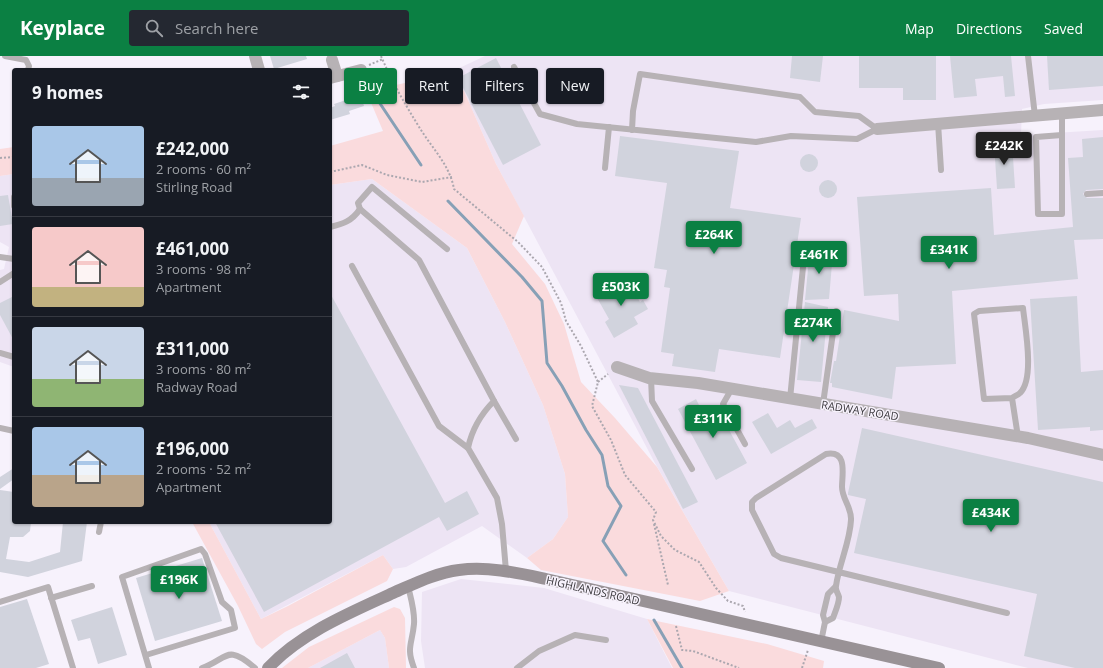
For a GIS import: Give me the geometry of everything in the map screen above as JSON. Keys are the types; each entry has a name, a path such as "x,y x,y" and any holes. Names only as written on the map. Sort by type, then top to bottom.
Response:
{"street":[{"path":"255,56 258,68"},
{"path":"332,60 333,77 344,74"},
{"path":"877,129 1103,110"},
{"name":"RADWAY ROAD","path":"617,367 651,378 698,383 731,390 1018,437 1103,455"},
{"name":"HIGHLANDS ROAD","path":"268,668 282,654 307,636 353,611 434,575 458,570 479,569 506,571 939,668"}],"lane":[{"path":"5,56 26,60 28,68"},
{"path":"1028,56 1035,116"},
{"path":"514,67 540,114 577,124 632,130 756,142 791,136 857,139 877,129 859,116 815,112 800,97 640,74 633,111 632,130"},
{"path":"1062,114 1062,135 1062,214 1038,214 1036,137 1062,135"},
{"path":"938,123 941,170"},
{"path":"605,168 609,127"},
{"path":"448,249 372,187 358,203 360,209 419,260 494,401 516,439"},
{"path":"1087,194 1103,192"},
{"path":"332,226 345,223 354,217 360,209"},
{"path":"0,257 12,259"},
{"path":"790,399 804,257"},
{"path":"352,266 439,426 468,448 497,498 502,524 506,571"},
{"path":"0,282 12,274"},
{"path":"1023,308 1029,366 1027,378 1021,392 1012,398 984,399 974,314 979,311 1023,308"},
{"path":"823,404 836,311"},
{"path":"0,353 12,356"},
{"path":"651,378 652,401 692,469"},
{"path":"731,390 723,404 745,444"},
{"path":"1012,398 1018,437"},
{"path":"468,448 471,433 483,411 494,401"},
{"path":"0,428 12,431"},
{"path":"825,622 823,615 828,594 835,587 840,572 851,516 842,490 843,465 839,456 833,453 826,454 752,502 752,510 774,554 781,558 840,572 1007,613"},
{"path":"99,532 101,524"},
{"path":"146,655 235,628 231,610 222,602 206,554 201,549 122,577 149,668"},
{"path":"51,598 92,586"},
{"path":"408,586 414,608 414,624 409,654 414,668"},
{"path":"0,602 48,587 73,668"},
{"path":"816,641 825,622 833,618 839,598 835,587"},
{"path":"517,668 539,651 575,636 606,640"},
{"path":"202,668 225,655 233,655 247,665 255,668"}],"path":[{"path":"381,56 394,84 421,130 452,177 454,189 518,242 542,267 561,303 566,321 581,346 598,382 592,406 611,440 625,474 656,512 653,520 656,540 668,585"},
{"path":"0,158 12,157"},
{"path":"332,172 362,165 387,175 422,182 452,177"},
{"path":"653,520 661,536 675,550 699,562 716,588 728,600 743,606 749,625"},
{"path":"676,626 682,650 693,651 738,668"},
{"path":"802,668 816,641"}],"shaded area":[{"path":"485,56 1103,56 1103,100 1044,104 1022,109 1021,135 1103,130 1103,668 1028,668 729,591 656,465 496,164 463,89 463,68 459,68"},
{"path":"405,83 405,104 463,104 463,90 464,91 496,164 524,216 512,244 545,284 564,324 581,382 615,418 657,467 729,591 700,601 541,570 527,558 553,539 568,517 565,474 543,405 505,322 467,248 372,179 332,185 332,145 383,131 372,104 397,104 397,85"},
{"path":"12,147 12,174 0,176 0,149"},
{"path":"12,174 12,366 0,362 0,270 4,269 9,247 0,242 0,176"},
{"path":"372,179 467,248 505,322 543,405 565,474 568,517 553,539 527,558 482,526 406,567 393,569 383,555 261,619 210,524 332,524 332,185"},
{"path":"193,524 210,524 261,619 383,555 393,569 387,581 285,632 262,649 256,644 238,606"},
{"path":"461,579 544,588 647,619 672,668 425,668 421,641 422,592"},
{"path":"394,607 400,609 405,618 406,668 389,668 385,638 380,630 308,668 282,668 309,647"},
{"path":"647,619 767,644 824,661 823,668 673,668"},
{"path":"380,630 385,638 389,668 308,668"}],"building":[{"path":"270,56 306,56 307,59 277,68 274,68"},
{"path":"792,56 823,56 820,82 790,78"},
{"path":"859,56 936,56 936,100 903,100 903,88 859,88"},
{"path":"950,56 1011,56 1015,96 1005,97 1003,76 975,79 977,96 954,98"},
{"path":"1047,56 1103,56 1103,86 1049,90"},
{"path":"496,58 501,68 477,68"},
{"path":"471,71 471,103 463,88 463,75"},
{"path":"344,101 344,104 363,104 364,106 349,111 350,114 332,119 332,107 335,106 334,104"},
{"path":"471,104 520,104 541,145 503,165"},
{"path":"620,136 739,151 730,208 801,218 780,358 719,349 715,372 672,366 674,354 661,352 670,288 664,287 667,270 654,268 667,183 615,176"},
{"path":"1103,137 1103,189 1086,190 1083,194 1087,198 1103,198 1103,239 1074,240 1078,279 952,291 956,364 896,367 892,399 832,387 832,383 830,383 834,361 836,361 844,310 899,321 898,294 864,296 857,197 991,188 994,235 1073,227 1068,158 1083,157 1082,139"},
{"path":"1012,142 1015,188 997,189 994,143"},
{"path":"809,154 815,157 818,163 815,169 809,172 803,169 800,163 803,157"},
{"path":"828,180 834,183 837,189 834,195 828,198 822,195 819,189 822,183"},
{"path":"8,195 12,224 0,226 0,196"},
{"path":"810,249 833,252 829,299 805,300"},
{"path":"627,278 640,302 643,300 648,309 634,317 638,324 614,338 605,322 609,319 596,296"},
{"path":"1077,296 1081,372 1103,370 1103,430 1090,431 1090,427 1038,430 1030,299"},
{"path":"12,297 12,337 0,315 0,303"},
{"path":"332,297 445,503 467,491 479,514 447,531 439,517 264,612 216,524 332,524"},
{"path":"805,302 828,307 821,382 797,380"},
{"path":"619,385 638,388 698,502 683,509"},
{"path":"696,399 703,413 716,406 747,463 716,480 678,409"},
{"path":"768,413 777,428 790,420 795,428 812,419 817,428 771,454 752,422"},
{"path":"862,428 1103,482 1103,668 1075,668 1024,656 1037,594 854,553 866,499 848,495 848,493"},
{"path":"12,469 12,480 0,489 0,477"},
{"path":"0,490 12,492 12,524 31,524 30,531 23,537 10,537 6,559 29,562 60,552 63,524 87,524 82,561 28,577 0,572"},
{"path":"202,558 222,621 155,641 136,578"},
{"path":"27,599 49,664 36,668 0,668 0,607"},
{"path":"112,607 127,655 98,664 90,638 78,641 71,620"},
{"path":"347,653 355,668 320,668"}],"waterway":[{"path":"380,104 421,165"},
{"path":"448,201 522,277 542,301 547,363 602,455 608,486 621,506 603,541 626,575"},
{"path":"654,620 682,668"}]}
